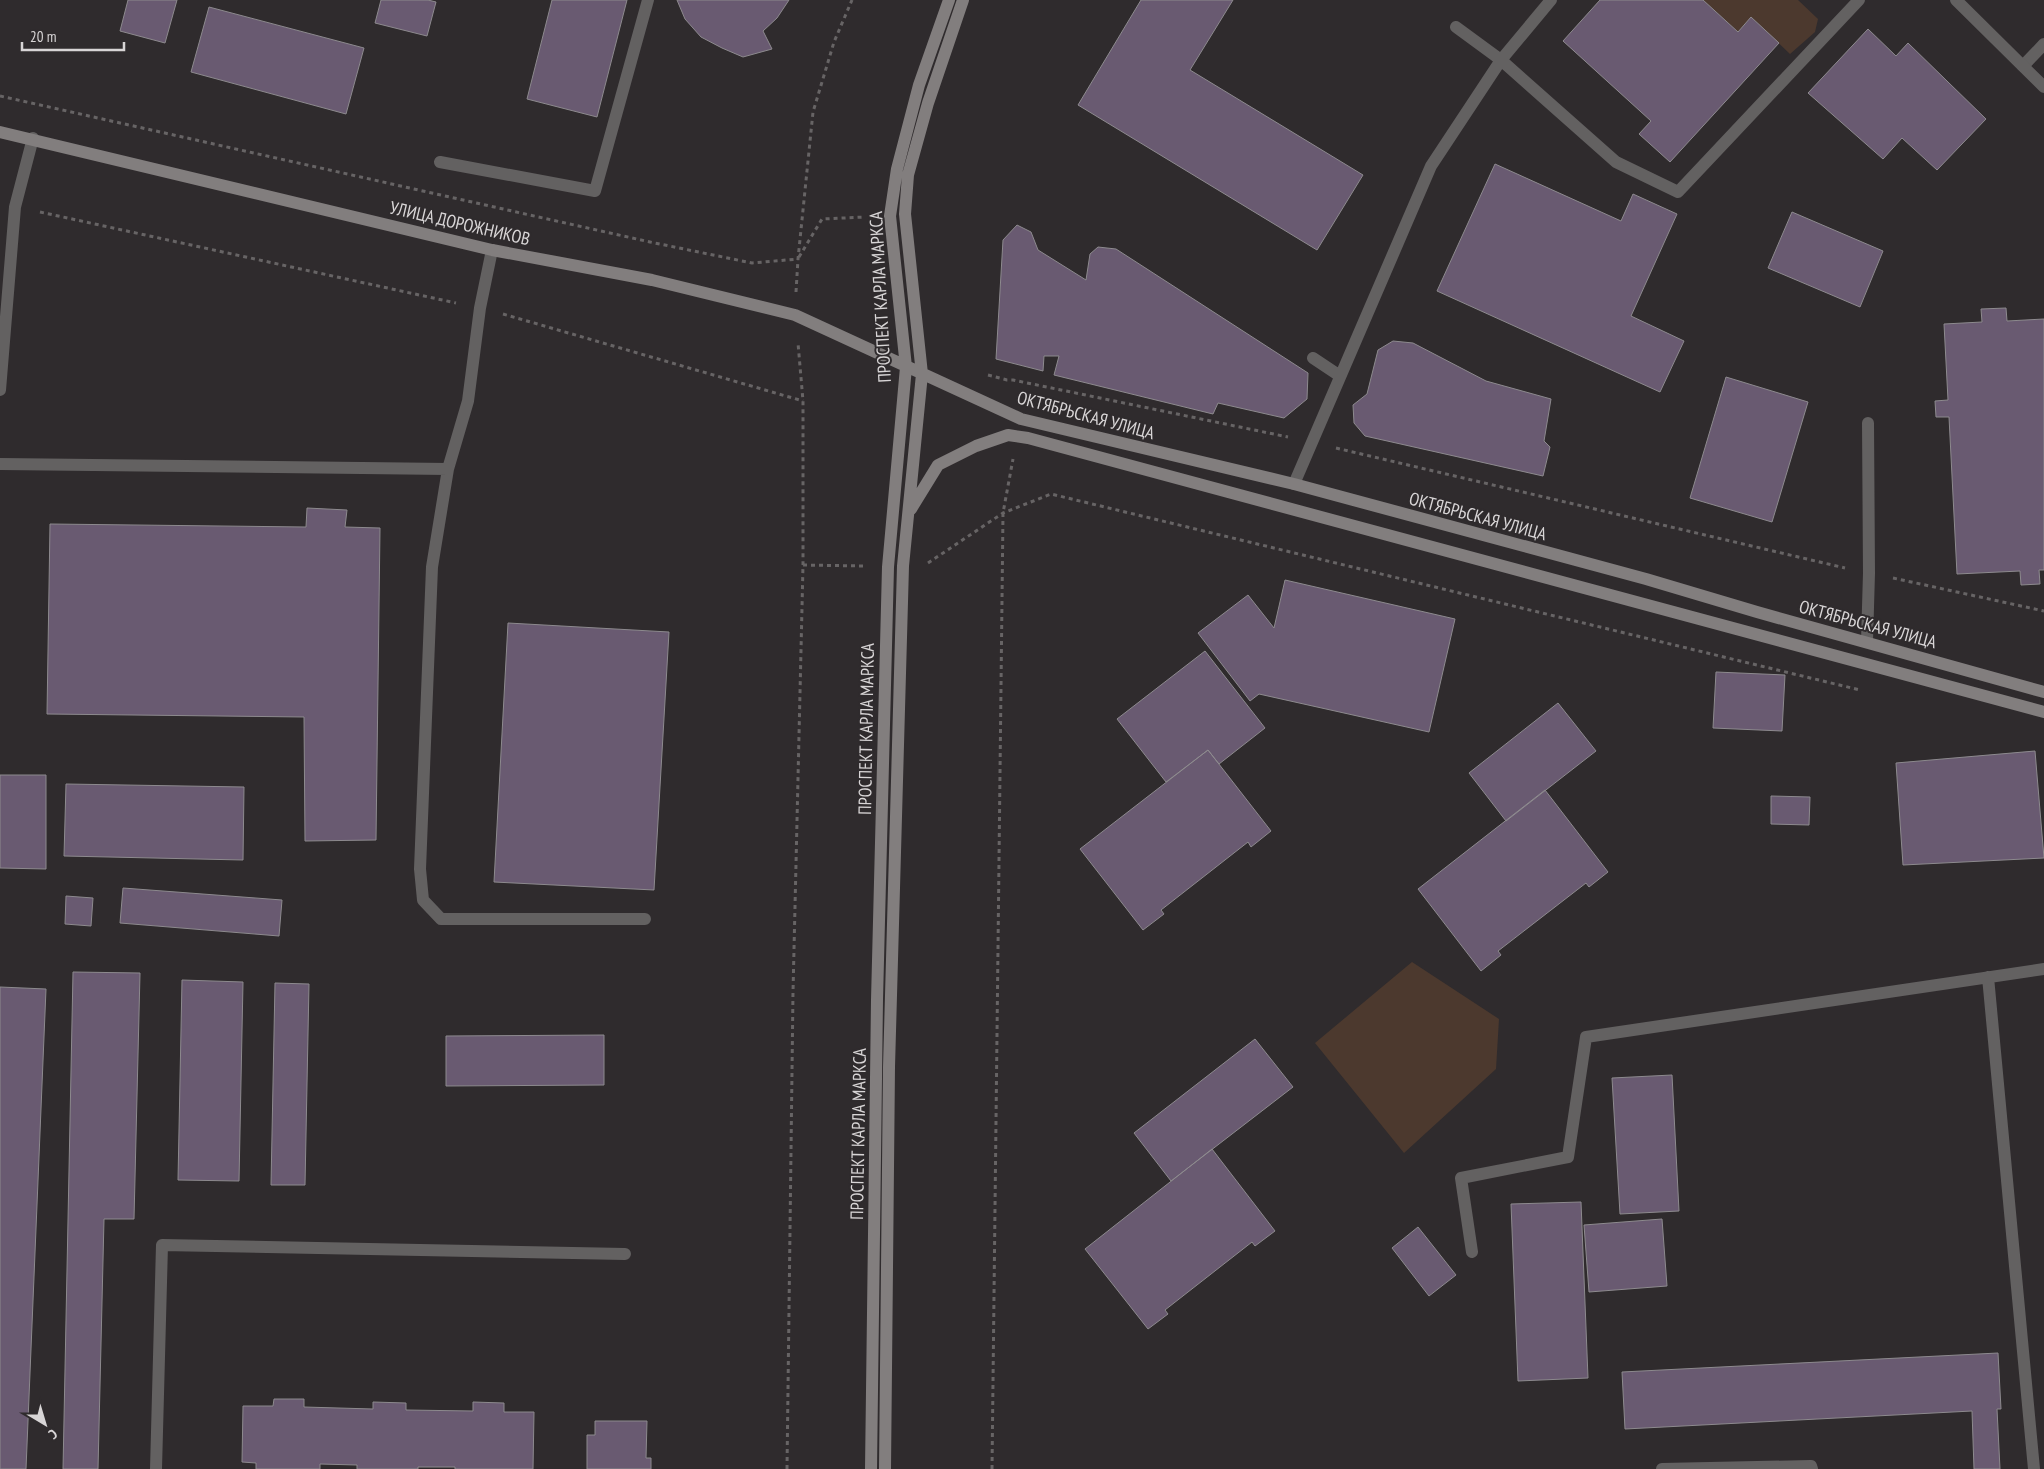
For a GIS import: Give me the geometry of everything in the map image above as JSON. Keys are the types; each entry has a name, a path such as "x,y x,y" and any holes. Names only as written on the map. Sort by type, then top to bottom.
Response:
{"street":[{"path":"440,162 595,191 648,0"},
{"name":"ПРОСПЕКТ КАРЛА МАРКСА","path":"871,1469 877,1010 888,567 906,367 890,216 897,169 917,94 949,0"},
{"path":"885,1469 888,1067 903,566 922,374 904,214 908,175 928,103 963,0"},
{"path":"1294,484 1431,166 1501,60 1551,0"},
{"path":"1456,27 1501,60 1616,162 1678,192 1858,0"},
{"path":"1956,0 2044,87"},
{"path":"2023,66 2044,44"},
{"name":"УЛИЦА ДОРОЖНИКОВ","path":"0,132 33,138 492,250 652,280 795,315 906,367"},
{"path":"0,390 15,207 33,138"},
{"path":"492,250 480,308 468,401 448,470 432,567 420,870 423,900 441,919 645,919"},
{"path":"1313,358 1340,376"},
{"name":"ОКТЯБРЬСКАЯ УЛИЦА","path":"906,367 1021,419 1294,484 1637,577 2044,692"},
{"path":"1867,641 1869,573 1868,423"},
{"path":"908,513 938,465 976,446 1008,435 1018,436 2044,712"},
{"path":"0,464 448,470"},
{"path":"1472,1252 1461,1178 1568,1157 1586,1037 2044,968"},
{"path":"1988,977 2034,1469"},
{"path":"156,1469 162,1244 625,1254"},
{"path":"1662,1469 1811,1466 1812,1469"}],"path":[{"path":"798,259 813,112 834,42 852,0"},
{"path":"0,96 650,242 752,262 798,259"},
{"path":"15,207 480,308 803,400 803,565 793,982 787,1469"},
{"path":"798,259 822,219 890,216"},
{"path":"979,372 1007,380 1312,442 1869,573 2044,612"},
{"path":"1013,380 1021,419"},
{"path":"992,1469 1003,513 1018,436"},
{"path":"1003,513 1051,494 1861,690"}],"shaded area":[{"path":"1703,0 1798,0 1818,19 1815,32 1790,54 1751,17 1738,32"},
{"path":"1412,962 1499,1019 1496,1069 1404,1153 1315,1043"}],"building":[{"path":"128,0 177,0 165,43 120,31"},
{"path":"381,0 428,0 436,2 427,36 375,23"},
{"path":"552,0 627,0 597,117 527,99"},
{"path":"677,0 789,0 777,18 763,31 772,49 743,57 701,37 685,19"},
{"path":"1141,0 1233,0 1190,70 1363,175 1317,250 1078,105"},
{"path":"1600,0 1703,0 1738,32 1751,17 1779,43 1670,162 1639,134 1651,121 1563,41"},
{"path":"209,7 364,48 346,114 191,72"},
{"path":"1868,29 1896,56 1908,43 1986,119 1937,170 1902,138 1883,159 1808,93"},
{"path":"1495,164 1621,221 1633,194 1677,214 1631,316 1684,341 1660,392 1437,291"},
{"path":"1792,212 1883,251 1860,307 1768,268"},
{"path":"1017,225 1031,232 1038,250 1086,280 1090,254 1098,247 1116,249 1308,373 1307,399 1284,418 1218,403 1213,414 1054,375 1059,356 1044,356 1043,371 996,359 1003,240"},
{"path":"2006,308 2007,321 2044,319 2044,570 2039,570 2040,584 2021,585 2020,571 1957,574 1949,417 1936,417 1935,401 1948,400 1944,324 1982,322 1981,309"},
{"path":"1393,341 1413,343 1486,381 1551,399 1544,441 1550,447 1543,476 1365,436 1354,423 1353,405 1367,394 1378,350"},
{"path":"1726,377 1808,402 1772,522 1690,498"},
{"path":"307,508 347,510 345,527 380,528 376,840 305,841 304,717 47,714 50,524 306,527"},
{"path":"1285,580 1455,619 1429,732 1259,694 1250,701 1198,633 1248,595 1274,628"},
{"path":"508,623 669,632 654,890 494,882"},
{"path":"1205,651 1265,728 1219,764 1208,750 1166,782 1117,719"},
{"path":"1716,672 1785,675 1782,731 1713,728"},
{"path":"1558,703 1596,751 1506,821 1469,773"},
{"path":"1208,750 1271,831 1251,847 1248,842 1161,910 1164,914 1143,930 1080,849"},
{"path":"2035,751 2044,858 1903,865 1896,763"},
{"path":"0,775 46,775 46,869 0,868"},
{"path":"66,784 244,787 243,860 64,856"},
{"path":"1545,790 1608,872 1589,887 1586,883 1498,951 1501,955 1481,971 1418,889"},
{"path":"1771,796 1810,797 1809,825 1771,824"},
{"path":"123,888 282,900 279,936 120,923"},
{"path":"66,896 93,898 91,926 65,924"},
{"path":"73,972 140,973 134,1219 104,1219 98,1469 63,1469"},
{"path":"182,980 243,982 239,1181 178,1180"},
{"path":"275,983 309,984 305,1185 271,1185"},
{"path":"0,987 46,989 26,1469 0,1469"},
{"path":"604,1035 604,1085 446,1086 446,1036"},
{"path":"1255,1039 1293,1087 1171,1181 1134,1133"},
{"path":"1672,1075 1679,1211 1620,1214 1612,1078"},
{"path":"1212,1149 1275,1231 1255,1246 1252,1242 1165,1310 1168,1314 1148,1329 1085,1249"},
{"path":"1581,1202 1588,1378 1518,1381 1511,1204"},
{"path":"1662,1219 1667,1286 1589,1292 1584,1225"},
{"path":"1418,1227 1456,1275 1429,1296 1392,1248"},
{"path":"1998,1353 2001,1409 1997,1409 2000,1469 1974,1469 1972,1411 1625,1429 1622,1372"},
{"path":"274,1399 304,1399 304,1407 373,1409 373,1402 406,1403 406,1410 473,1411 473,1402 504,1403 504,1412 534,1412 533,1469 418,1467 418,1469 357,1469 357,1465 320,1464 320,1469 256,1469 256,1463 242,1462 243,1406 273,1406"},
{"path":"595,1421 647,1421 646,1458 651,1458 651,1469 587,1469 587,1435 595,1435"}]}
